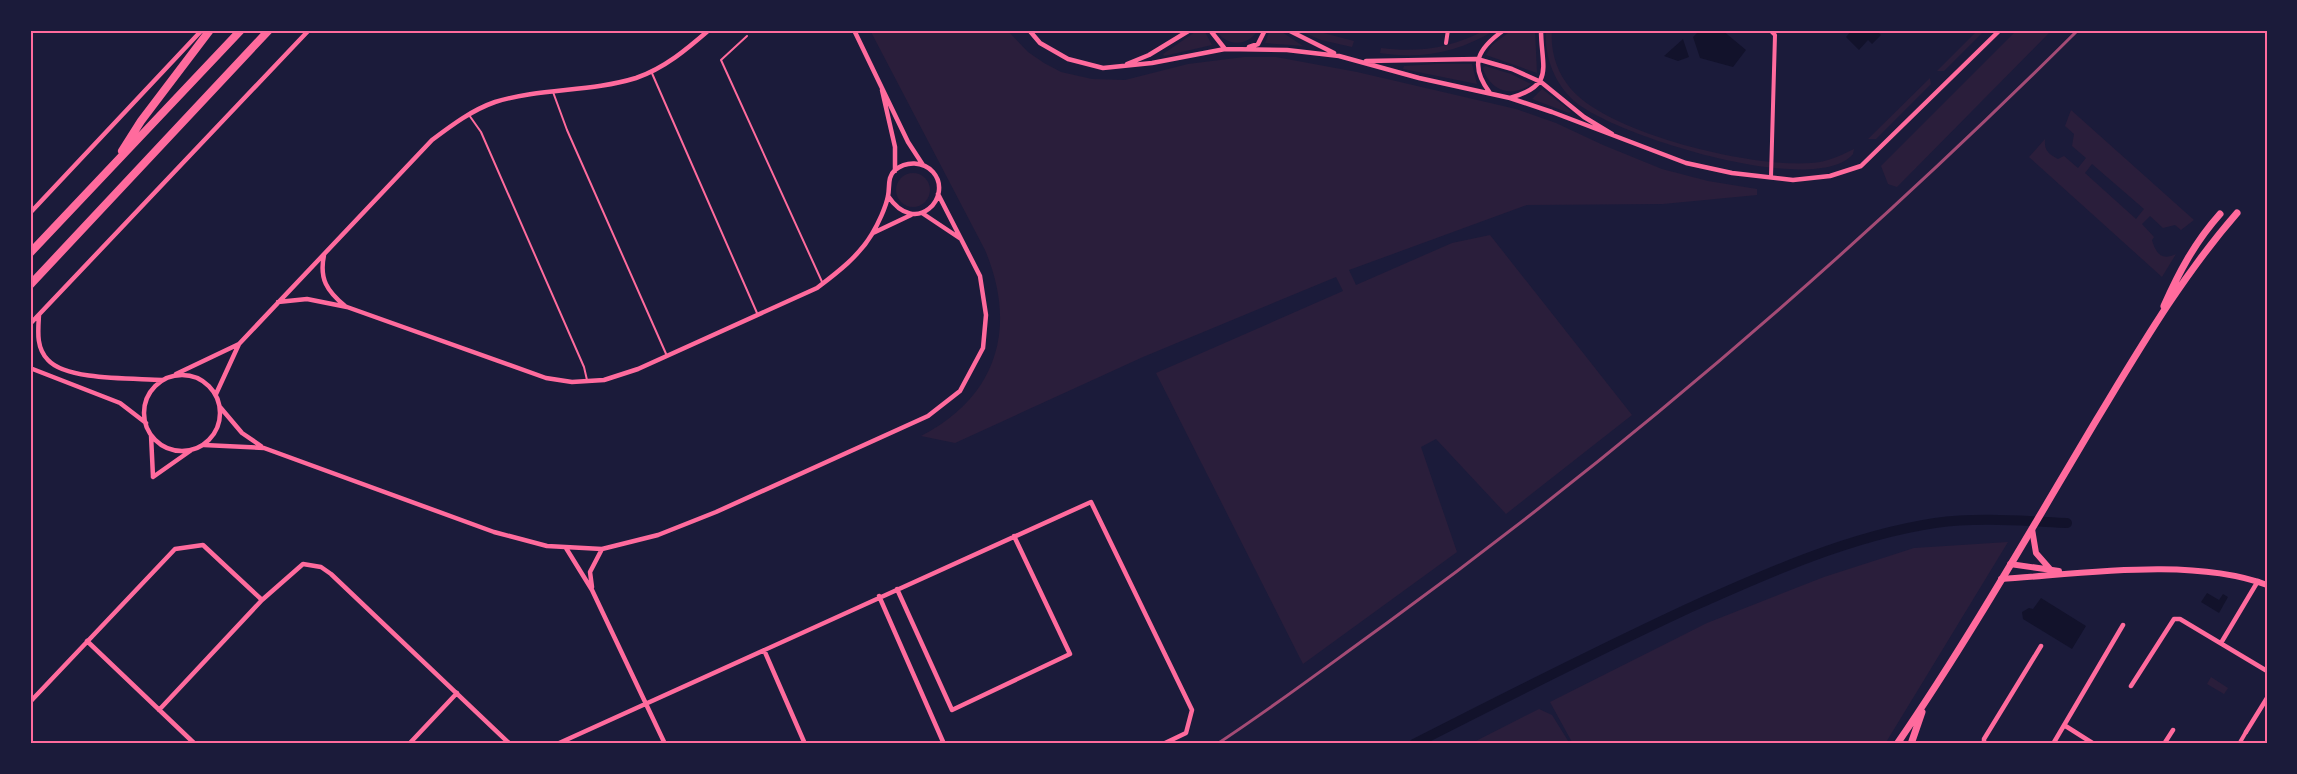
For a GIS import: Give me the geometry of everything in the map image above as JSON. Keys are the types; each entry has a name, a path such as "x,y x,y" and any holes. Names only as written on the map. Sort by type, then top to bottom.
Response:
{"highway":[{"path":"112,166 141,121 210,30"},
{"path":"30,253 241,30"},
{"path":"30,285 269,30"}],"main road":[{"path":"2159,317 2181,267 2198,240 2220,213"},
{"path":"1897,744 2032,529 2159,317 2206,251 2237,213"},
{"path":"1912,744 1924,704"}],"street":[{"path":"30,213 202,30"},
{"path":"30,324 309,30"},
{"path":"216,393 238,344 432,140 469,115 494,103 609,85 651,71 681,54 707,30"},
{"path":"854,30 878,75 908,142 923,165 933,172 938,183 938,194 933,206 922,213 912,215 873,233"},
{"path":"1029,30 1040,43 1068,59 1103,68 1152,63 1225,49 1246,48 1339,56 1419,78 1510,98 1686,164 1793,180 1830,176 1861,166 2000,30"},
{"path":"1121,66 1149,55 1190,30"},
{"path":"1210,30 1225,49"},
{"path":"1246,48 1258,44 1265,30"},
{"path":"1288,30 1339,56"},
{"path":"1446,43 1448,30"},
{"path":"1490,93 1478,77 1477,59 1490,40 1504,30"},
{"path":"1510,98 1528,93 1541,82 1545,65 1541,30"},
{"path":"1770,30 1775,35 1771,177"},
{"path":"1362,61 1477,59 1512,69 1541,82 1584,117 1625,142"},
{"path":"878,75 895,147 895,171"},
{"path":"278,302 307,299 347,307 546,378 604,380 667,356 823,284 857,253 873,233 888,196 888,182 895,171 911,163 923,165"},
{"path":"220,406 242,433 264,448 494,532 566,548 602,549 658,535 737,503 928,416 960,391 983,348 986,315 980,276 938,194"},
{"path":"888,196 897,209 912,215"},
{"path":"922,213 963,241"},
{"path":"324,254 321,270 328,292 347,307"},
{"path":"39,315 38,336 42,351 49,361 60,368 103,378 162,380 238,344"},
{"path":"30,368 120,403 146,423"},
{"path":"175,375 188,375 201,379 216,393 220,406 219,424 213,436 204,445"},
{"path":"162,380 147,397 144,410 151,435 153,477 191,450 204,445 264,448"},
{"path":"151,435 161,445 174,450 191,450"},
{"path":"557,744 648,705 879,596 1091,502 1192,710 1186,733 1162,744"},
{"path":"2032,529 2036,553 2050,570"},
{"path":"897,589 952,710 1070,654 1014,536"},
{"path":"30,702 175,549 203,545 262,600"},
{"path":"566,548 592,590 665,744"},
{"path":"592,590 590,572 602,549"},
{"path":"159,710 262,600 303,564 321,567 331,574 510,744"},
{"path":"2010,564 2062,572"},
{"path":"2010,564 2025,578"},
{"path":"2001,579 2062,572 2193,571 2258,581 2267,585"},
{"path":"2221,643 2258,581"},
{"path":"879,596 944,744"},
{"path":"2131,686 2174,619 2180,619 2267,671"},
{"path":"2053,744 2123,625"},
{"path":"87,641 195,744"},
{"path":"1984,744 1984,739 2041,646"},
{"path":"764,650 805,744"},
{"path":"409,744 457,693"},
{"path":"2239,744 2267,698"},
{"path":"2064,725 2094,744"},
{"path":"2164,744 2173,730"}],"lane":[{"path":"747,36 721,60 823,284"},
{"path":"651,71 758,315"},
{"path":"553,92 567,130 667,356"},
{"path":"469,115 481,132 584,366 587,381"}],"shaded area":[{"path":"870,30 1007,30 1028,52 1044,63 1061,72 1092,79 1125,80 1188,64 1244,57 1276,57 1357,72 1516,109 1556,123 1662,169 1708,181 1757,189 1757,195 1663,204 1527,205 1349,270 1356,285 1452,243 1490,235 1632,415 1506,514 1436,439 1421,447 1457,552 1303,664 1156,373 1343,291 1336,277 1143,357 955,443 921,436 947,420 968,401 983,381 994,358 999,333 1000,306 995,279 985,250"},
{"path":"1198,30 1204,30 1212,45 1164,56 1163,54"},
{"path":"1216,30 1258,30 1249,40 1237,43 1225,40"},
{"path":"1270,30 1279,30 1303,46 1265,43"},
{"path":"1298,30 1312,30 1354,41 1352,47 1321,40"},
{"path":"1485,30 1495,30 1454,49 1425,55 1380,53 1381,48 1408,50 1434,48 1460,41"},
{"path":"1512,30 1535,30 1537,73 1486,55 1492,45"},
{"path":"1546,30 1552,30 1552,46 1556,61 1571,89 1590,105 1648,134 1720,154 1754,160 1811,163 1854,149 1853,154 1832,166 1799,169 1758,166 1713,157 1628,130 1594,114 1566,93 1549,59"},
{"path":"1700,30 1722,30 1746,50 1733,67 1700,58 1693,37"},
{"path":"1852,30 1876,30 1881,35 1872,44 1868,40 1859,50 1846,37"},
{"path":"1978,30 1985,30 1944,71 1937,71"},
{"path":"2017,30 2052,30 1897,187 1888,184 1881,166"},
{"path":"1683,39 1689,57 1678,61 1664,56"},
{"path":"1472,64 1477,84 1403,69 1404,66"},
{"path":"1485,66 1511,74 1531,84 1516,91 1502,90 1490,82 1483,68"},
{"path":"1930,78 1931,84 1876,139 1868,139"},
{"path":"1542,89 1571,111 1569,113 1532,99"},
{"path":"2071,110 2194,220 2181,230 2175,225 2163,228 2150,216 2142,224 2154,237 2152,240 2160,255 2167,257 2176,254 2162,277 2029,157 2045,139 2045,146 2049,153 2058,159 2064,156 2078,168 2086,158 2072,146 2074,134 2065,126","holes":["2092,164 2144,209 2136,219 2085,173"]},
{"path":"913,173 925,178 930,190 925,202 913,207 901,202 896,190 901,178"},
{"path":"2008,542 1885,744 1573,744 1550,702 1707,623 1824,577 1914,548"},
{"path":"2207,593 2219,600 2223,594 2228,597 2219,613 2201,602"},
{"path":"2041,598 2086,626 2072,649 2023,619 2022,612 2029,608 2033,609"},
{"path":"2211,677 2228,688 2224,694 2207,684"},
{"path":"1539,709 1552,715 1570,744 1470,744"}],"waterway":[{"path":"1414,744 1687,609 1777,570 1839,547 1903,529 1951,521 2001,520 2067,523"}],"railway":[{"path":"1217,744 1302,685 1478,555 1657,413 1829,265 1996,110 2078,30"}]}
